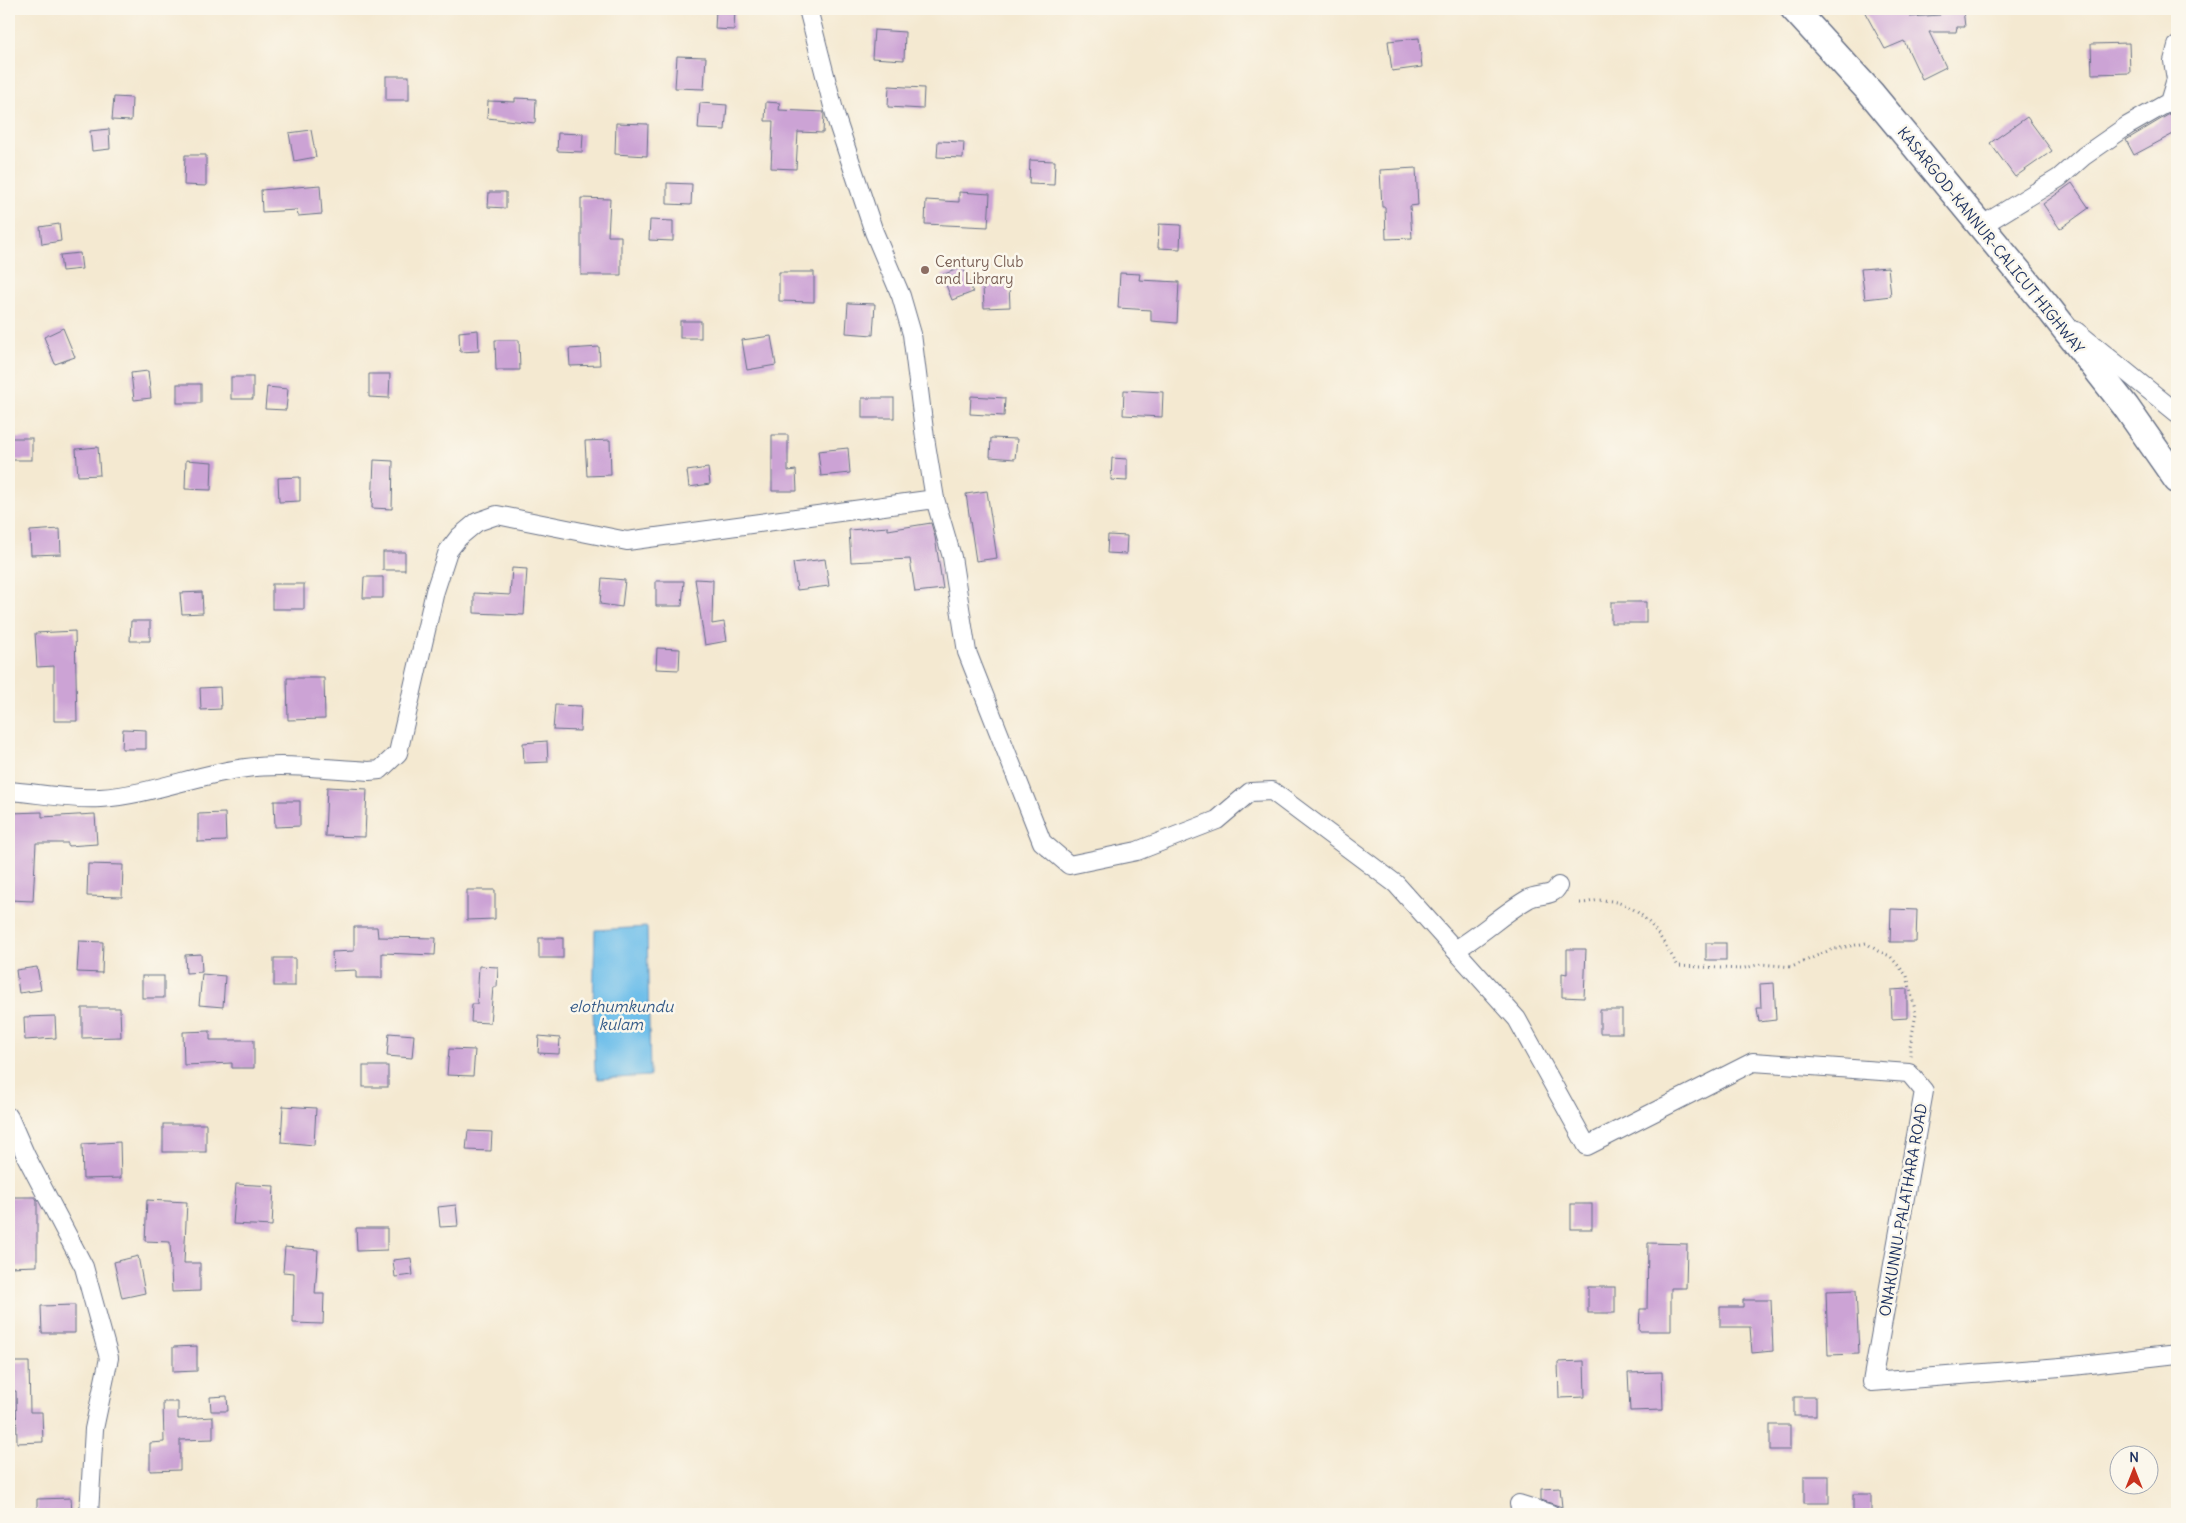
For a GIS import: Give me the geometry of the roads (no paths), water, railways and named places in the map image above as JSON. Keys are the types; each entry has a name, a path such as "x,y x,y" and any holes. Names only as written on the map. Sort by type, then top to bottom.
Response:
{"highway":[{"name":"KASARGOD-KANNUR-CALICUT HIGHWAY","path":"1794,9 1871,93 2047,306 2126,407 2177,480"}],"street":[{"path":"9,791 100,798 154,790 245,768 280,766 380,770 398,753 435,591 448,551 459,537 476,522 497,515 628,541 935,499 912,334 901,296 874,232 836,118 808,9"},
{"path":"1981,226 2059,178 2084,156 2127,126 2169,102 2176,79 2173,61 2177,46"},
{"path":"2047,306 2177,413"},
{"name":"ONAKUNNU-PALATHARA ROAD","path":"935,499 952,557 967,652 1042,842 1069,865 1137,851 1217,820 1250,792 1272,791 1396,884 1517,1019 1587,1146 1753,1062 1910,1073 1924,1091 1872,1382 2073,1366 2177,1354"},
{"path":"1455,950 1529,898 1548,894 1558,886"},
{"path":"9,1118 26,1156 84,1267 109,1358 94,1428 89,1514"},
{"path":"1519,1504 1551,1514"}],"water":[{"name":"elothumkundu kulam","path":"647,927 650,1076 598,1079 595,1071 593,1009 595,930"}],"place":[{"name":"Century Club and Library","path":"925,270"}]}
